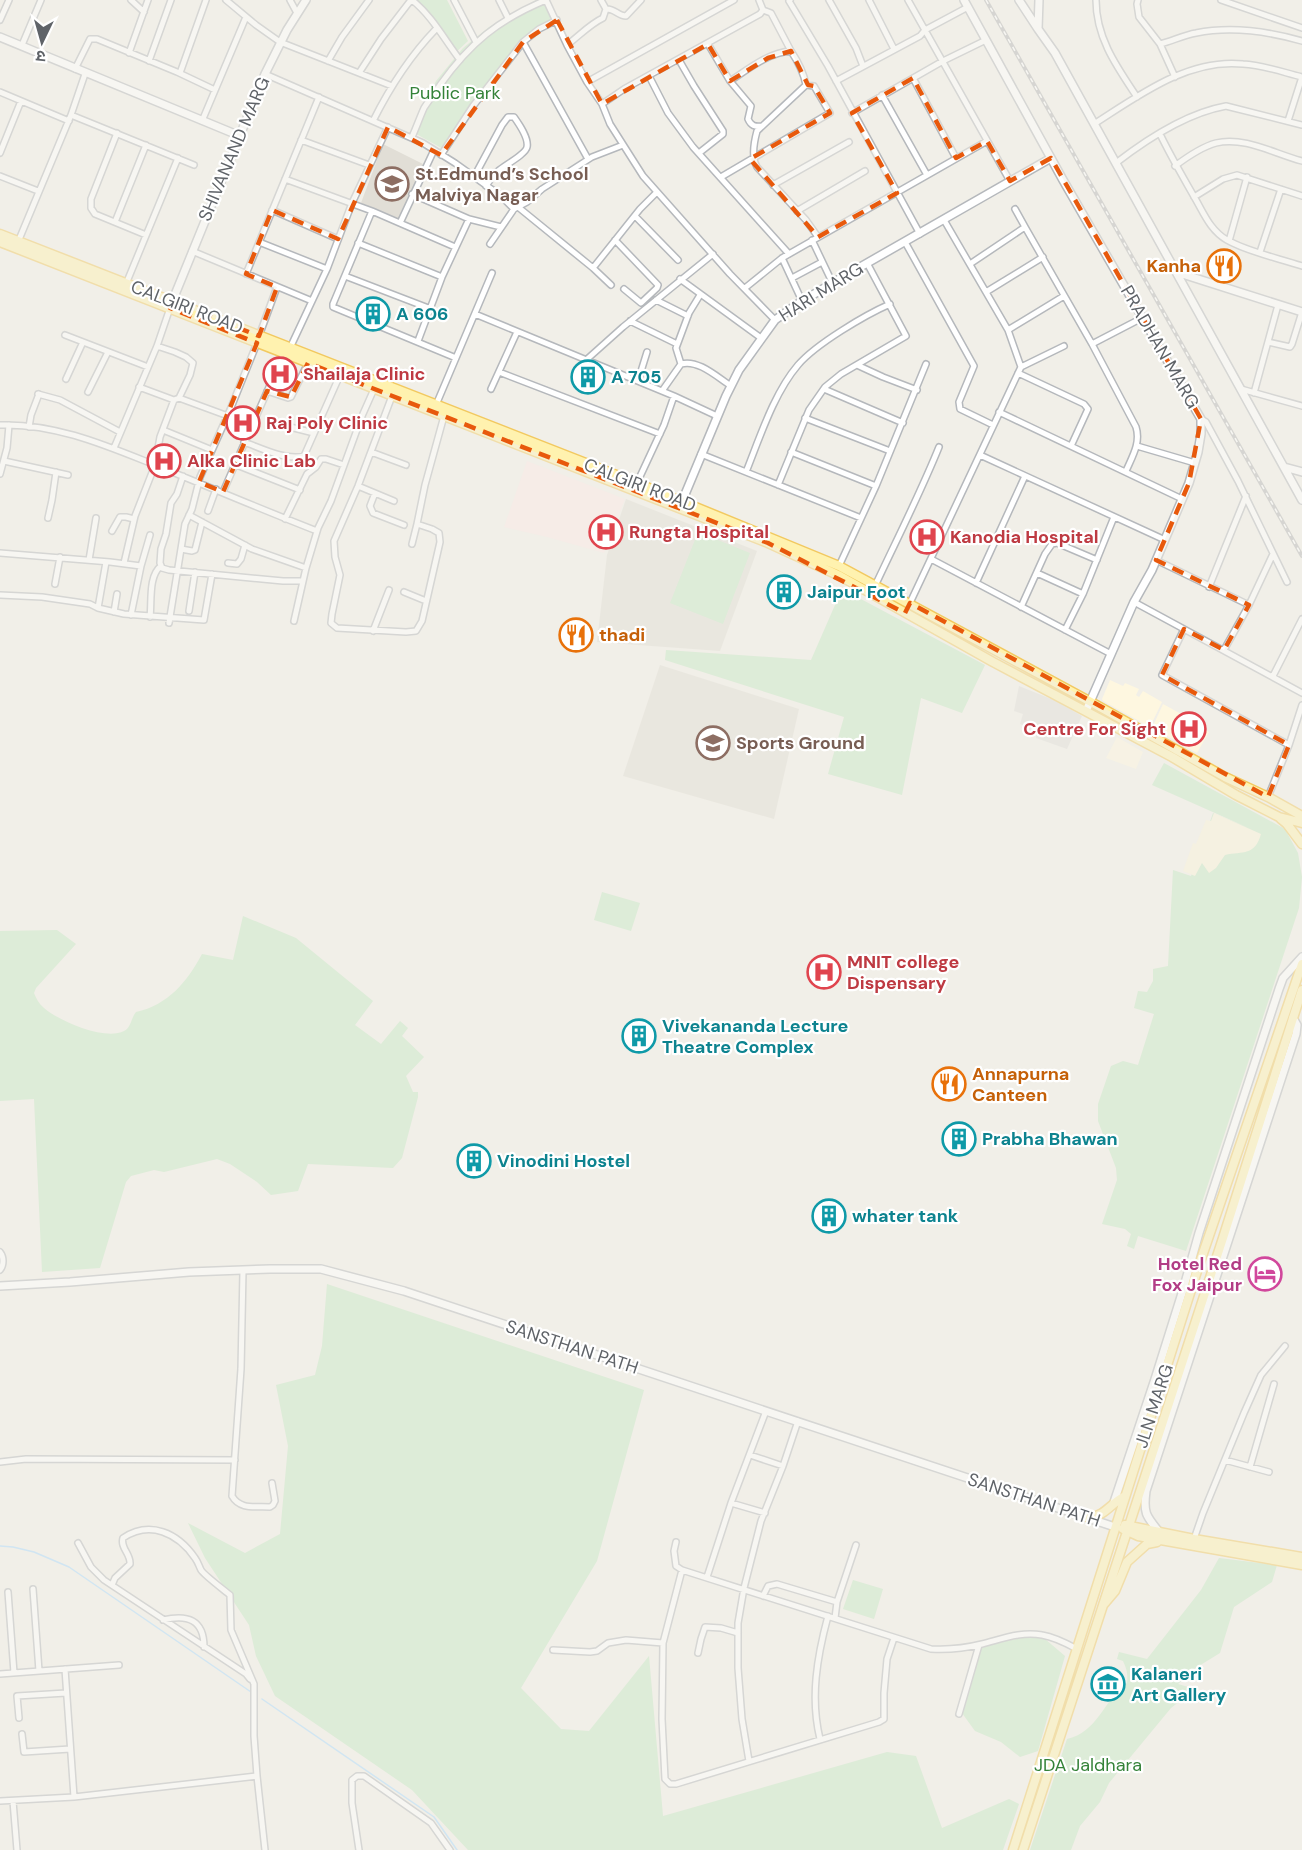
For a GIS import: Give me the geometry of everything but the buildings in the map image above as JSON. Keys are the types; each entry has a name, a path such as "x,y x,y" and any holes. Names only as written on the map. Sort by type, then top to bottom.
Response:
{"main road":[{"name":"CALGIRI ROAD","path":"0,234 17,245 434,409 638,483 681,505 840,576 1279,817"},
{"name":"CALGIRI ROAD","path":"0,242 17,245 126,284 171,305"},
{"name":"CALGIRI ROAD","path":"287,351 308,363 374,389 434,409 444,416 839,566 1225,777 1268,797 1296,816"},
{"path":"1124,731 1129,723"},
{"path":"1279,817 1296,816 1302,834"},
{"path":"1279,817 1302,844"},
{"name":"JLN MARG","path":"1013,1850 1125,1496 1143,1427 1302,964"},
{"name":"JLN MARG","path":"1023,1850 1101,1608 1206,1298 1302,990"},
{"path":"1175,1403 1179,1374"},
{"path":"1089,1518 1103,1514 1114,1502 1125,1496"},
{"name":"SANSTHAN PATH","path":"1116,1525 1128,1528"},
{"path":"1128,1528 1302,1557"},
{"path":"1128,1528 1138,1536 1302,1565"},
{"path":"1101,1608 1116,1591 1127,1562 1147,1544 1167,1541"}],"street":[{"path":"22,45 41,0"},
{"path":"131,0 144,12"},
{"path":"129,53 148,0"},
{"path":"149,61 171,0"},
{"path":"180,73 206,0"},
{"path":"226,0 280,42 392,86"},
{"path":"290,0 297,13"},
{"name":"SHIVANAND MARG","path":"171,305 280,42 306,0"},
{"path":"328,62 369,0"},
{"path":"359,73 381,39 412,0 433,20 436,28 460,60"},
{"path":"454,0 476,42"},
{"path":"499,0 508,18"},
{"path":"412,137 425,107 476,42 508,18 546,0 567,45 602,104 610,124 643,176 730,274 775,320"},
{"path":"567,45 593,23 603,18 606,9 601,0"},
{"path":"715,0 720,8"},
{"path":"587,82 734,0"},
{"path":"759,0 764,10 771,12 806,85"},
{"path":"789,0 920,234"},
{"path":"829,0 856,48 863,66"},
{"path":"869,0 894,49"},
{"path":"908,0 1010,181"},
{"name":"PRADHAN MARG","path":"964,0 1051,158 1201,419 1201,434 1195,463 1182,499 1086,711"},
{"path":"1019,0 1055,53 1302,500"},
{"path":"1038,29 1039,0"},
{"path":"1096,0 1102,38 1137,97"},
{"path":"1138,0 1138,17 1160,44 1175,77"},
{"path":"1221,0 1302,28"},
{"path":"0,20 6,1"},
{"path":"606,9 626,16 640,1"},
{"path":"836,81 920,36 925,30 968,7"},
{"path":"602,104 624,89 708,44 764,10"},
{"path":"202,121 246,17"},
{"path":"441,155 473,106 523,42 538,28 557,20"},
{"path":"373,121 392,86 436,28"},
{"path":"1160,44 1193,33 1225,30 1268,32 1302,41"},
{"path":"0,37 240,136"},
{"path":"75,69 90,39 97,39 215,90"},
{"path":"852,113 943,61 986,40"},
{"path":"523,42 588,159"},
{"path":"708,44 730,81 751,106 748,119 751,124 756,127 764,125"},
{"path":"730,81 768,58 784,51 791,51"},
{"path":"679,60 723,130 723,134 716,141 699,153"},
{"path":"1094,123 1175,77 1214,64 1241,63 1302,77 1288,121"},
{"path":"17,245 70,118 85,74"},
{"path":"266,74 412,137 434,150 516,208 593,268 611,285"},
{"path":"649,76 668,113 699,153 789,254"},
{"path":"913,78 956,158"},
{"path":"806,85 757,131 753,160 797,211 815,239 822,262 833,284"},
{"path":"721,177 830,113 814,86 806,85"},
{"path":"0,92 117,133 194,165"},
{"path":"882,95 927,175"},
{"path":"246,274 319,98"},
{"path":"0,153 21,101"},
{"path":"1116,163 1132,150 1196,115 1226,106 1302,125"},
{"path":"474,177 502,125 508,117 514,117 527,141 528,148 525,153 510,161 497,172 486,186"},
{"path":"223,492 267,391 327,269 352,203 388,127"},
{"path":"117,133 91,199 91,208 95,214 146,235"},
{"path":"1160,134 1175,166 1209,224 1229,241 1260,252 1301,265 1302,256"},
{"path":"301,140 369,165"},
{"path":"746,288 782,258 987,141"},
{"path":"773,185 849,142"},
{"path":"1175,166 1198,151 1216,143 1238,142 1302,161"},
{"path":"115,222 146,145"},
{"path":"490,244 516,208 588,159 623,145"},
{"path":"400,223 434,150"},
{"path":"126,284 178,158"},
{"name":"HARI MARG","path":"681,505 701,453 739,370 775,320 802,301 1051,158"},
{"path":"797,211 865,171"},
{"path":"1194,197 1223,179 1237,175 1302,196"},
{"path":"0,176 38,191"},
{"path":"1229,241 1247,177"},
{"path":"285,179 372,211 455,248"},
{"path":"1260,252 1281,189"},
{"path":"593,268 634,216 657,192"},
{"path":"412,194 469,219 501,227"},
{"path":"1015,209 1092,344 1136,427 1137,446 1126,471"},
{"path":"272,210 338,238"},
{"path":"372,211 333,307 456,358"},
{"path":"634,216 678,260"},
{"path":"418,342 442,277 469,219"},
{"path":"944,220 1008,330 1021,367"},
{"path":"970,264 1025,227"},
{"path":"615,240 658,285 641,303 638,303 624,289"},
{"path":"259,242 327,269"},
{"path":"905,242 974,366 959,402 960,409 993,425"},
{"path":"358,243 442,277"},
{"path":"192,250 312,301"},
{"path":"585,361 680,279 713,254"},
{"path":"986,292 1042,257"},
{"path":"782,258 802,301"},
{"path":"792,278 822,262"},
{"path":"778,485 805,418 824,389 841,374 906,336 867,263"},
{"path":"434,409 492,273"},
{"path":"1176,273 1302,312 1299,335 1290,347 1268,342"},
{"path":"345,276 430,309"},
{"path":"680,279 761,338"},
{"path":"169,621 185,524 199,482 228,416 277,287"},
{"path":"681,364 677,344 688,316 700,295"},
{"path":"1008,330 1064,296"},
{"path":"656,300 688,316"},
{"path":"746,472 779,395 799,363 843,330 890,304"},
{"path":"114,448 157,346 171,305"},
{"path":"1254,393 1278,305"},
{"path":"475,315 674,396 717,416"},
{"path":"1092,344 1142,318"},
{"path":"630,321 677,344"},
{"path":"491,389 517,332"},
{"path":"65,334 148,367"},
{"path":"66,379 83,342"},
{"path":"124,563 134,519 155,465 163,430 190,375 193,363 186,357 157,346"},
{"path":"905,613 1021,367 1064,346"},
{"path":"88,392 108,352"},
{"path":"638,381 647,352"},
{"path":"662,391 681,364 689,362 699,365 731,386"},
{"path":"267,391 291,397 308,363"},
{"path":"839,566 876,486 926,364"},
{"path":"857,365 883,378 917,390"},
{"path":"499,372 660,434"},
{"path":"1018,374 1084,404 1088,409 1071,446"},
{"path":"244,442 278,454 297,458 304,456 340,375"},
{"path":"139,387 228,416"},
{"path":"294,621 317,531 331,501 374,389"},
{"path":"824,389 903,423"},
{"path":"1241,389 1302,406"},
{"path":"29,426 39,393 60,400 120,432"},
{"path":"392,396 358,486 334,541 340,575 332,614 332,623 337,628 416,631 422,621 440,542 439,533 417,524"},
{"path":"638,483 674,396"},
{"path":"999,412 1182,499"},
{"path":"412,544 444,416"},
{"path":"805,418 890,451"},
{"path":"1201,419 1206,422 1246,496 1287,582"},
{"path":"0,474 7,448 9,424"},
{"path":"0,425 29,426 78,436 114,448 317,531"},
{"path":"286,426 314,433"},
{"path":"163,430 213,450"},
{"path":"1137,446 1195,463"},
{"path":"875,586 909,517 939,447"},
{"path":"371,452 406,465"},
{"path":"791,452 876,486"},
{"path":"701,453 861,518"},
{"path":"980,455 1165,540"},
{"path":"285,519 307,474 316,467 321,459 344,465"},
{"path":"4,461 68,475"},
{"path":"234,464 300,490"},
{"path":"1284,467 1302,472"},
{"path":"48,518 56,472"},
{"path":"150,617 153,580 155,572 161,566 161,549 171,503 177,494 183,476"},
{"path":"976,584 1025,476"},
{"path":"358,486 394,501"},
{"path":"208,511 216,489"},
{"path":"375,493 370,506 373,513 404,525"},
{"path":"1209,587 1246,496"},
{"path":"189,514 244,545 306,568"},
{"path":"112,531 120,517 134,519"},
{"path":"1065,630 1083,594 1114,517"},
{"path":"89,560 96,518"},
{"path":"181,549 192,551 195,549 202,522"},
{"path":"131,615 150,534"},
{"path":"1021,607 1045,554 1052,544 1057,543 1097,560"},
{"path":"228,563 237,564 239,562 244,545"},
{"path":"0,553 141,566"},
{"path":"1224,650 1249,605 1273,554"},
{"path":"55,584 60,557"},
{"path":"931,560 1111,654"},
{"path":"1156,560 1249,605"},
{"path":"98,608 106,562"},
{"path":"161,566 169,570 303,581"},
{"path":"189,611 195,572"},
{"path":"1037,573 1083,594"},
{"path":"0,595 42,597 90,604 114,612 169,621 204,620 212,574"},
{"path":"373,631 389,590"},
{"path":"404,592 426,601"},
{"path":"114,612 117,594"},
{"path":"1134,602 1302,693"},
{"path":"1273,676 1302,619"},
{"path":"1184,629 1162,675 1289,746"},
{"path":"1268,797 1289,746 1302,705"},
{"path":"1114,1502 1143,1427 1199,1233 1279,989 1283,978 1302,957"},
{"path":"0,1252 3,1255 0,1270"},
{"name":"SANSTHAN PATH","path":"0,1286 189,1272 321,1269 426,1299 1101,1522 1116,1525"},
{"path":"243,1271 241,1369 232,1496 236,1503 243,1506 270,1507 275,1501 272,1483"},
{"path":"1160,1533 1145,1514 1146,1491 1206,1298"},
{"path":"1194,1539 1262,1375 1285,1346"},
{"path":"1250,1467 1274,1384"},
{"path":"706,1577 766,1411"},
{"path":"749,1761 742,1719 738,1668 738,1633 744,1588 761,1521 798,1421"},
{"path":"750,1455 783,1466"},
{"path":"0,1462 26,1459 235,1460"},
{"path":"1225,1460 1269,1472"},
{"path":"731,1503 765,1513"},
{"path":"112,1585 115,1578 130,1564 122,1542 126,1536 141,1529 175,1536 197,1560 202,1572 230,1595 231,1630 254,1684 254,1736 265,1850"},
{"path":"676,1542 674,1557 676,1566 682,1570 931,1649 946,1650 979,1645 1009,1636 1029,1634 1051,1637 1077,1649"},
{"path":"78,1543 90,1567 112,1585 246,1674 254,1684"},
{"path":"835,1618 837,1602 856,1545"},
{"path":"682,1570 663,1643 662,1719 665,1779 670,1784 884,1719 887,1659 894,1638"},
{"path":"763,1596 768,1586 777,1584 837,1602"},
{"path":"33,1589 39,1671"},
{"path":"8,1592 14,1673"},
{"path":"820,1739 816,1725 814,1695 820,1647 828,1616"},
{"path":"163,1620 180,1618 198,1624 204,1636 204,1647"},
{"path":"699,1653 705,1627 721,1628 738,1633"},
{"path":"552,1650 590,1652 597,1651 608,1643 626,1640 663,1643"},
{"path":"959,1714 979,1645"},
{"path":"0,1674 119,1665"},
{"path":"65,1669 74,1797"},
{"path":"19,1718 17,1696 66,1693"},
{"path":"22,1734 24,1752 70,1749"},
{"path":"0,1801 74,1797 257,1776"},
{"path":"359,1850 352,1803 352,1780 357,1776 364,1776 431,1823 450,1850"},
{"path":"13,1800 17,1850"}],"highlighted area":[{"path":"557,20 602,104 708,44 730,81 768,58 791,51 808,85 814,86 830,113 750,159 818,237 897,193 852,113 913,78 956,158 987,141 1010,181 1051,158 1201,419 1189,483 1156,560 1249,605 1224,650 1184,629 1162,675 1289,745 1268,797 910,603 905,613 768,543 308,363 291,397 267,391 223,492 199,482 257,343 170,308 172,302 259,336 277,287 246,274 272,210 338,239 388,127 441,155 523,42"}],"shaded area":[{"name":"St.Edmund’s School Malviya Nagar","path":"383,144 423,164 400,219 361,203"},
{"path":"527,461 625,499 604,553 504,527"},
{"path":"626,499 757,551 720,651 597,642 607,555"},
{"name":"Sports Ground","path":"660,665 799,709 774,819 623,776"},
{"path":"1110,680 1123,686 1125,683 1139,689 1136,695 1139,697 1143,691 1162,702 1150,727 1103,701"},
{"path":"1019,686 1056,701 1082,716 1067,749 1036,738 1037,730 1020,724 1023,714 1014,711"},
{"path":"1163,704 1185,716 1174,740 1152,728"},
{"path":"1185,718 1209,732 1197,753 1175,741"},
{"path":"1117,737 1143,752 1136,769 1106,758"}],"green space":[{"path":"412,0 447,0 468,41 453,55"},
{"name":"Public Park","path":"536,0 544,0 554,21 521,42 498,69 445,150 411,131 436,81 463,48 489,27"},
{"path":"698,532 750,553 723,624 670,603"},
{"path":"842,589 985,665 962,713 921,698 902,795 828,774 844,717 665,660 666,650 811,660"},
{"path":"1164,763 1285,829 1298,853 1302,877 1299,908 1186,1251 1138,1236 1134,1249 1127,1246 1131,1234 1125,1229 1102,1224 1117,1180 1116,1168 1098,1121 1098,1104 1111,1066 1123,1061 1138,1065 1154,1014 1134,1008 1138,991 1147,992 1153,981 1153,969 1168,966 1173,870 1191,876 1213,813 1251,829 1152,785"},
{"path":"602,892 640,903 631,931 594,920"},
{"path":"243,916 296,938 373,1001 355,1025 381,1044 400,1021 408,1028 402,1036 424,1057 406,1076 413,1092 418,1092 418,1097 402,1158 393,1168 308,1164 298,1191 271,1195 257,1182 230,1164 217,1159 164,1172 154,1170 131,1176 126,1182 100,1268 42,1272 34,1099 0,1101 0,931 57,930 76,944 34,993 44,1008 71,1024 94,1032 116,1033 126,1030 136,1012 158,1004 175,991 190,974 202,954 233,960"},
{"path":"327,1284 644,1390 597,1561 521,1688 561,1729 589,1731 649,1656 663,1816 887,1752 916,1756 942,1828 1009,1799 1019,1804 1003,1850 468,1850 412,1790 275,1696 256,1656 249,1625 205,1558 188,1523 245,1553 280,1534 288,1446 276,1385 315,1375 322,1346"},
{"name":"JDA Jaldhara","path":"1219,1558 1277,1565 1272,1582 1234,1607 1220,1653 1194,1669 1178,1684 1195,1689 1171,1708 1109,1783 1100,1802 1080,1826 1071,1850 1030,1850 1067,1739 1086,1730 1127,1683 1127,1672 1123,1661 1117,1659 1119,1652 1147,1659 1201,1590"},
{"path":"853,1580 883,1589 874,1619 843,1609"},
{"path":"1030,1637 1045,1639 1065,1656 1038,1751 1020,1757 1001,1742 975,1731 962,1713 980,1649 997,1642"}],"sand":[{"path":"1214,813 1261,834 1252,849 1225,855 1216,868 1209,873 1202,863 1195,876 1183,871 1193,843 1196,844 1206,820 1211,821"}],"waterway":[{"path":"0,1546 34,1552 69,1567 251,1692"},
{"path":"262,1699 434,1817 457,1850"}],"railway":[{"path":"986,0 1302,556"}],"place":[{"name":"St.Edmund’s School Malviya Nagar","path":"392,184"},
{"name":"Kanha","path":"1224,266"},
{"name":"A 606","path":"373,314"},
{"name":"Shailaja Clinic","path":"280,374"},
{"name":"A 705","path":"588,377"},
{"name":"Raj Poly Clinic","path":"243,423"},
{"name":"Alka Clinic Lab","path":"164,461"},
{"name":"Rungta Hospital","path":"606,532"},
{"name":"Kanodia Hospital","path":"927,537"},
{"name":"Jaipur Foot","path":"784,592"},
{"name":"thadi","path":"576,635"},
{"name":"Centre For Sight","path":"1189,729"},
{"name":"Sports Ground","path":"713,743"},
{"name":"MNIT college Dispensary","path":"824,972"},
{"name":"Vivekananda Lecture Theatre Complex","path":"639,1036"},
{"name":"Annapurna Canteen","path":"949,1084"},
{"name":"Prabha Bhawan","path":"959,1139"},
{"name":"Vinodini Hostel","path":"474,1161"},
{"name":"whater tank","path":"829,1216"},
{"name":"Hotel Red Fox Jaipur","path":"1265,1274"},
{"name":"Kalaneri Art Gallery","path":"1108,1684"}]}
